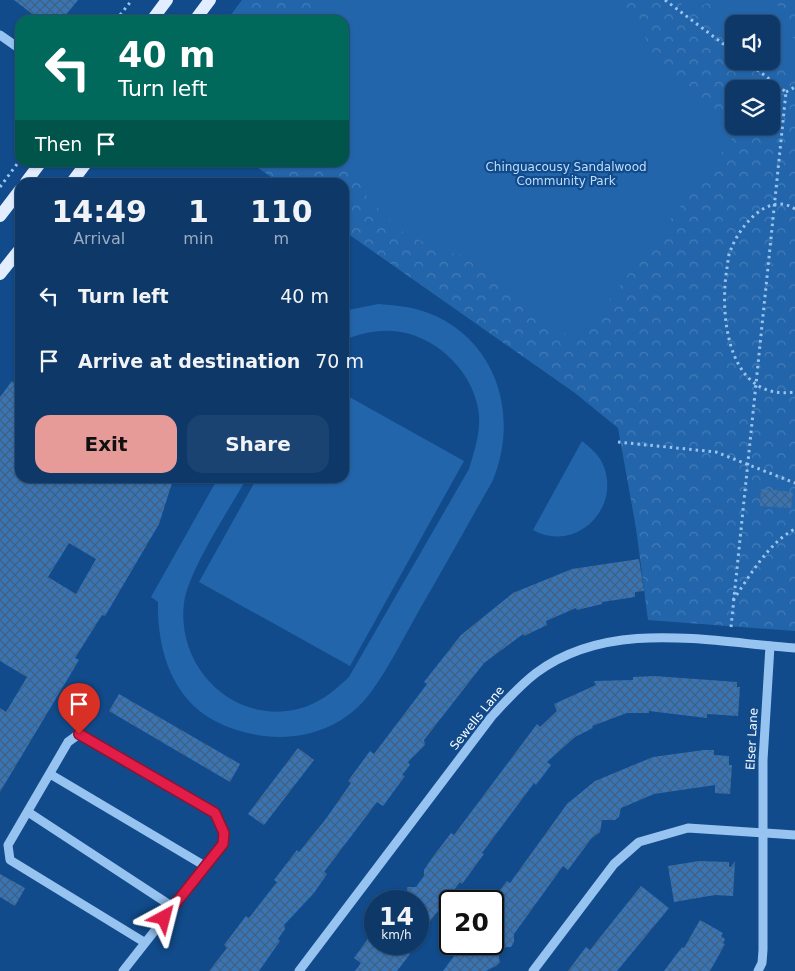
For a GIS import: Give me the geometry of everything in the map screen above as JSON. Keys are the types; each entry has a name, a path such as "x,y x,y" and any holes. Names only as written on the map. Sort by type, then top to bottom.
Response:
{"main road":[{"path":"156,15 167,0"},
{"path":"199,15 210,0"},
{"path":"29,178 38,167"},
{"path":"75,178 83,167"},
{"path":"0,216 15,196"},
{"path":"0,274 15,255"}],"street":[{"path":"0,35 15,46"},
{"name":"Sewells Lane","path":"299,971 492,716 514,692 537,672 564,657 591,646 625,638 664,638 795,648"},
{"name":"Elser Lane","path":"758,971 762,963 763,950 763,760 770,646"},
{"path":"123,971 223,844 224,833 215,813 79,734 68,742 8,845 10,860 144,942"},
{"path":"50,774 205,866"},
{"path":"28,812 173,907"},
{"path":"533,971 614,864 639,842 688,828 795,835"}],"path":[{"path":"120,15 132,0"},
{"path":"665,0 725,45"},
{"path":"758,70 786,92"},
{"path":"786,92 795,87"},
{"path":"731,628 732,601 772,204 786,92"},
{"path":"0,187 15,167"},
{"path":"795,209 788,205 772,204 751,216 730,249 723,290 728,339 736,363 755,384 778,395 795,392"},
{"path":"618,442 704,450 746,462 795,483"},
{"path":"732,601 756,567 786,534 795,529"}],"green space":[{"name":"Chinguacousy Sandalwood Community Park","path":"242,0 795,0 795,631 648,620 636,528 618,428 575,393 349,235 349,178 272,178 257,167 349,167 349,15 231,15"},
{"path":"323,0 616,0 637,20 660,69 725,116 725,135 735,135 577,342 462,255 442,252 398,229 364,193 357,176 344,167 349,167 349,15 312,15"},
{"path":"680,0 714,0 686,13"},
{"path":"728,0 775,0 795,42 795,63 780,69 780,15 725,15 725,36 696,15"},
{"path":"378,304 416,309 443,320 465,335 482,355 494,378 502,402 504,429 501,456 492,482 391,661 371,692 356,709 339,721 320,730 299,735 278,737 256,735 235,730 215,721 200,711 187,699 177,685 164,654 160,637 158,602 151,597 215,483 244,483 201,557 187,590 184,603 184,627 189,649 199,669 214,686 231,699 252,708 274,712 298,709 313,704 332,692 349,677 469,469 476,446 479,424 478,408 474,394 459,367 435,346 422,338 407,333 379,331 349,338 349,310"},
{"path":"349,397 464,461 350,666 199,582 254,483 349,483"},
{"path":"582,441 595,452 604,467 607,483 605,499 599,512 590,524 578,532 564,536 548,536 533,530"}],"building":[{"path":"14,0 78,0 66,15 34,15"},
{"path":"12,381 15,384 15,483 172,483 159,524 105,616 102,615 75,658 79,660 0,792 0,708 6,712 27,677 0,661 0,397","holes":["69,543 96,559 76,594 48,577"]},
{"path":"761,489 793,492 791,508 760,506"},
{"path":"639,559 644,591 635,592 635,597 602,602 602,604 577,610 576,608 546,621 547,625 524,636 523,634 484,663 424,740 425,745 408,762 410,765 402,775 405,776 383,806 377,802 324,872 327,874 314,893 284,925 285,929 278,939 280,941 259,971 209,971 227,948 224,945 246,916 249,918 277,882 274,880 297,850 299,852 325,820 351,783 348,781 370,751 374,754 427,684 424,682 461,635 513,593 572,569"},
{"path":"654,676 737,682 737,687 740,687 738,716 707,714 707,718 649,711 649,713 627,713 592,726 593,728 575,737 547,762 551,765 536,785 534,783 482,853 484,854 462,884 460,882 454,890 439,890 439,910 429,923 429,890 407,890 407,887 416,887 424,876 424,870 432,858 451,833 454,835 537,724 540,727 557,711 554,704 596,685 594,681 633,680 633,677"},
{"path":"119,694 240,764 230,782 109,711"},
{"path":"298,748 314,760 264,825 248,814"},
{"path":"704,750 714,750 714,755 729,756 729,765 732,765 730,794 715,793 715,785 654,794 621,808 619,817 615,820 602,820 600,832 591,839 568,870 563,866 514,934 514,942 511,947 504,948 504,890 500,890 507,881 510,883 567,804 595,781 653,757"},
{"path":"699,861 729,862 729,867 731,867 735,861 733,896 715,895 674,902 668,866"},
{"path":"0,874 25,888 15,906 0,897"},
{"path":"641,886 669,908 617,971 568,971 586,947 590,950"},
{"path":"700,920 723,933 721,936 725,939 723,943 725,944 710,971 664,971 682,947 684,948"},
{"path":"364,944 364,955 409,955 397,971 355,971 361,963 354,958"},
{"path":"455,955 498,955 500,962 486,971 443,971"}],"route":[{"path":"79,734 215,813 224,833 223,844 164,918"}]}
